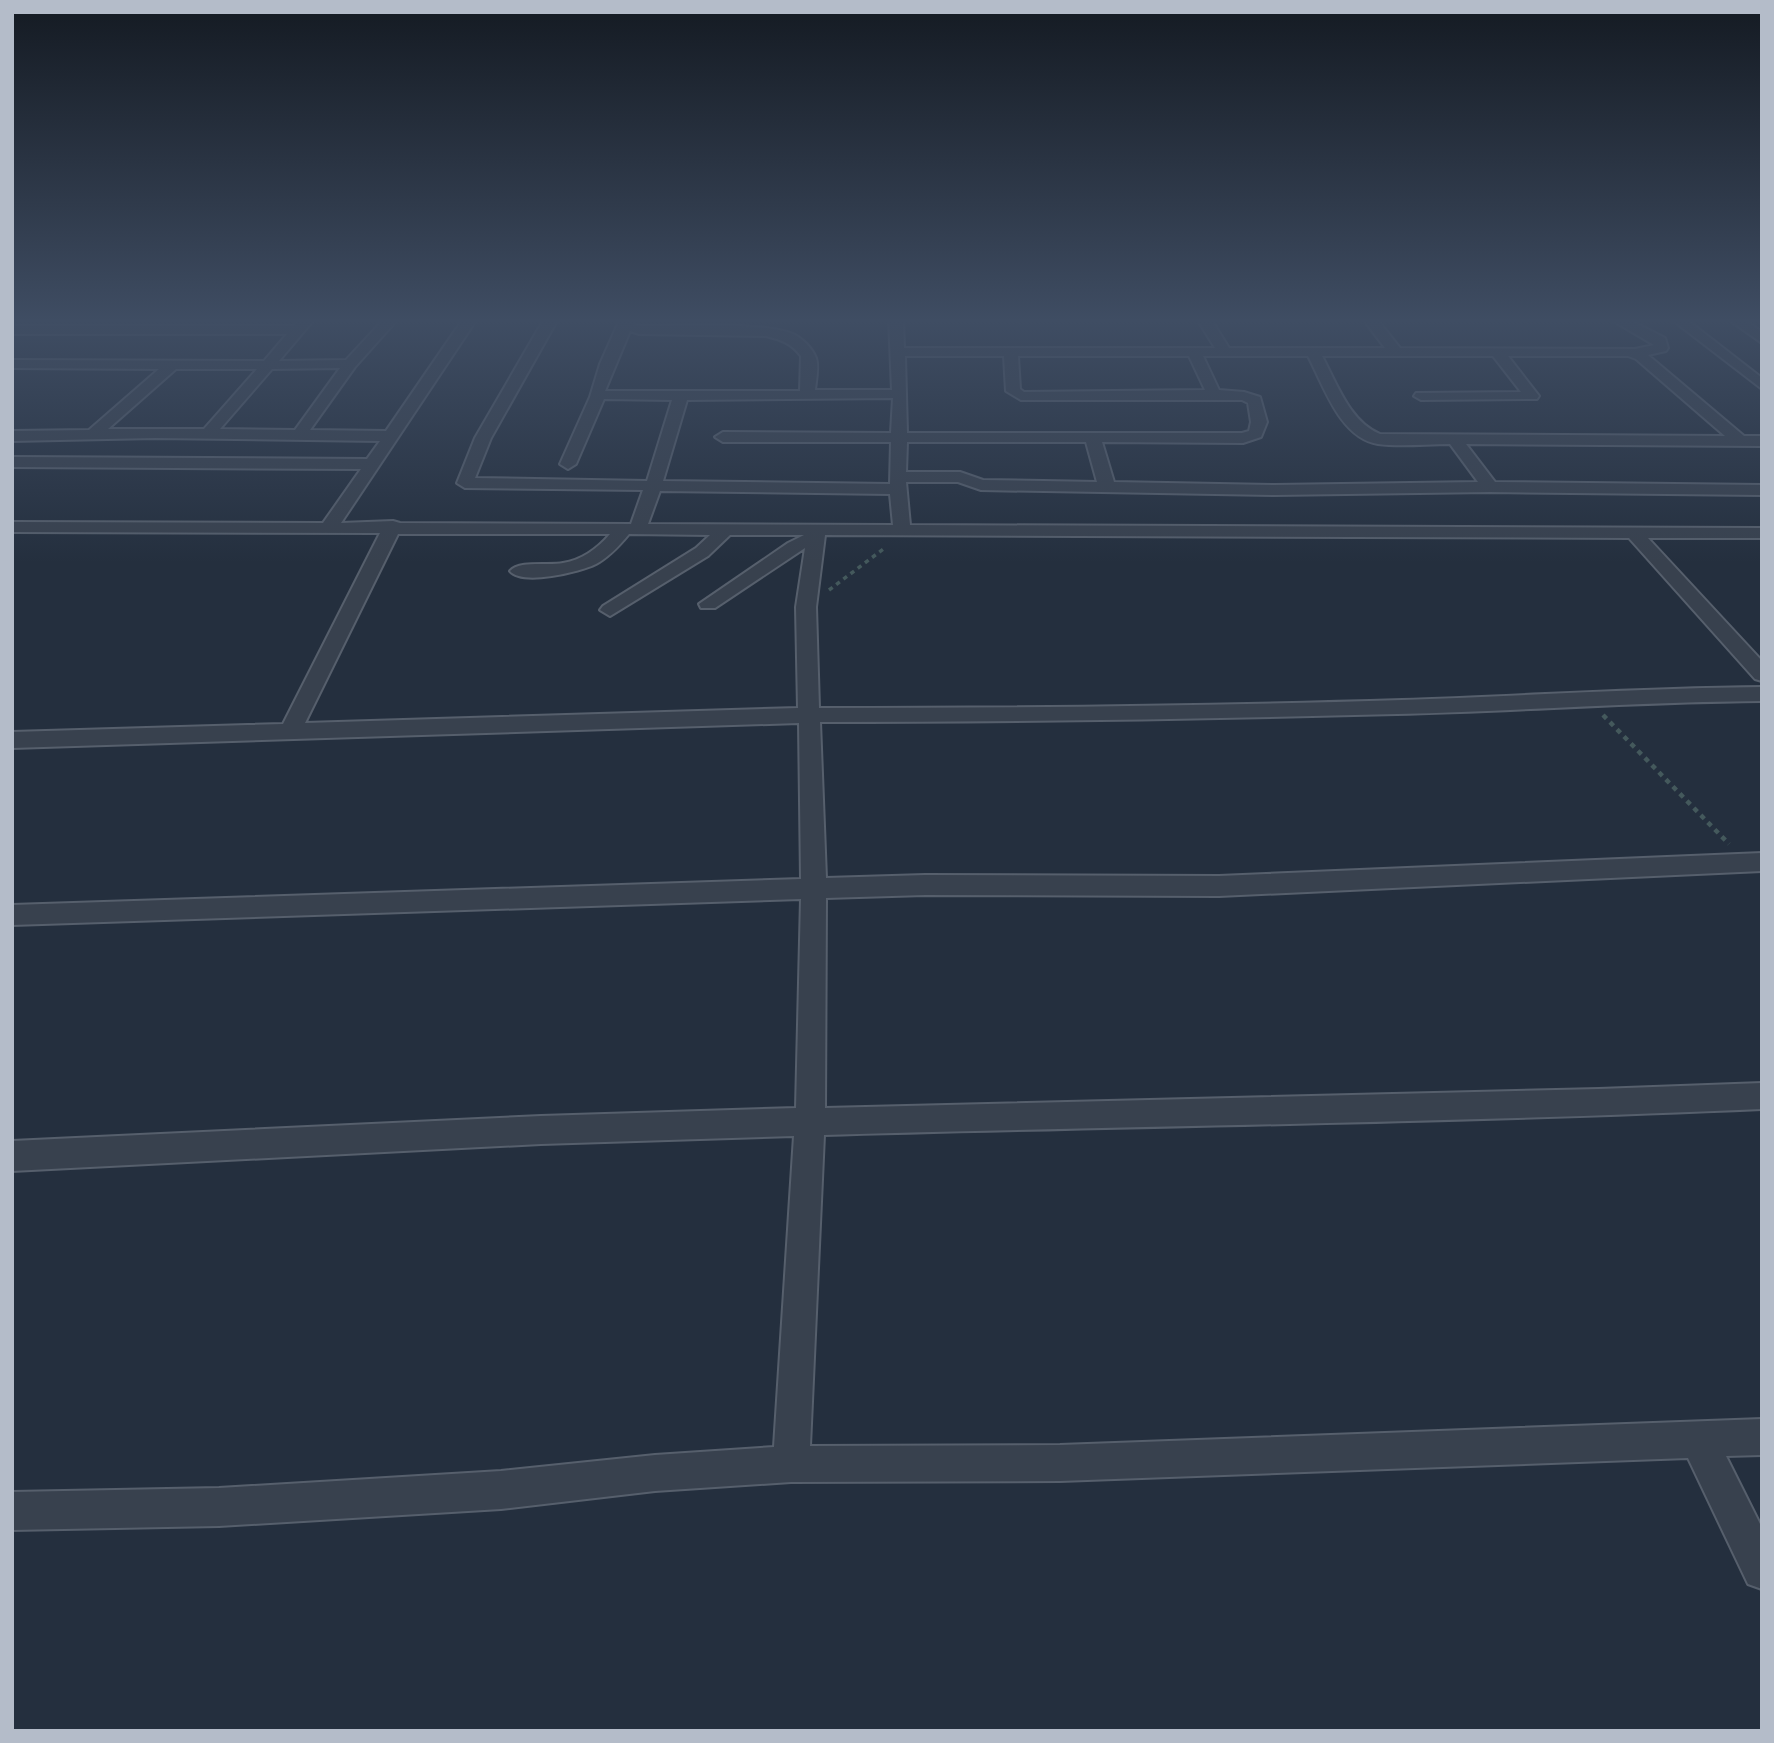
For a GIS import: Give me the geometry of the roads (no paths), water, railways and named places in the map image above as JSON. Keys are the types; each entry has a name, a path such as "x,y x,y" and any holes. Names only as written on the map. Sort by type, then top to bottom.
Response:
{"street":[{"path":"92,435 132,400"},
{"path":"208,434 237,400"},
{"path":"299,435 324,400"},
{"path":"330,526 414,400"},
{"path":"505,400 483,438 464,482 652,486 898,483 960,477 981,485 1275,490 1490,487 1762,489"},
{"path":"568,464 597,400"},
{"path":"519,571 563,570 607,551 631,528 652,486 680,400"},
{"path":"783,438 801,400"},
{"path":"900,400 898,483 902,528"},
{"path":"723,437 1093,440 1242,438 1256,434 1259,422 1255,400"},
{"path":"1339,400 1351,422 1361,432 1378,439 1762,441"},
{"path":"1691,400 1740,441"},
{"path":"12,480 74,435"},
{"path":"12,436 390,436"},
{"path":"1454,439 1470,464 1490,487"},
{"path":"1093,440 1107,487"},
{"path":"12,462 371,464"},
{"path":"291,730 393,526"},
{"path":"16,530 393,526 816,533 902,528 1762,533"},
{"path":"610,610 702,552 724,531"},
{"path":"1633,532 1762,674"},
{"path":"708,604 816,533"},
{"path":"791,1464 810,1122 814,890 806,607 816,533"},
{"path":"12,740 811,715 1041,715 1589,701 1655,695 1762,694"},
{"path":"12,915 925,885 1219,886 1754,862"},
{"path":"12,1156 541,1129 1178,1111 1600,1103 1762,1096"},
{"path":"12,1511 219,1507 501,1490 655,1473 791,1464 1060,1463 1762,1437"},
{"path":"1699,1441 1762,1570"}]}
